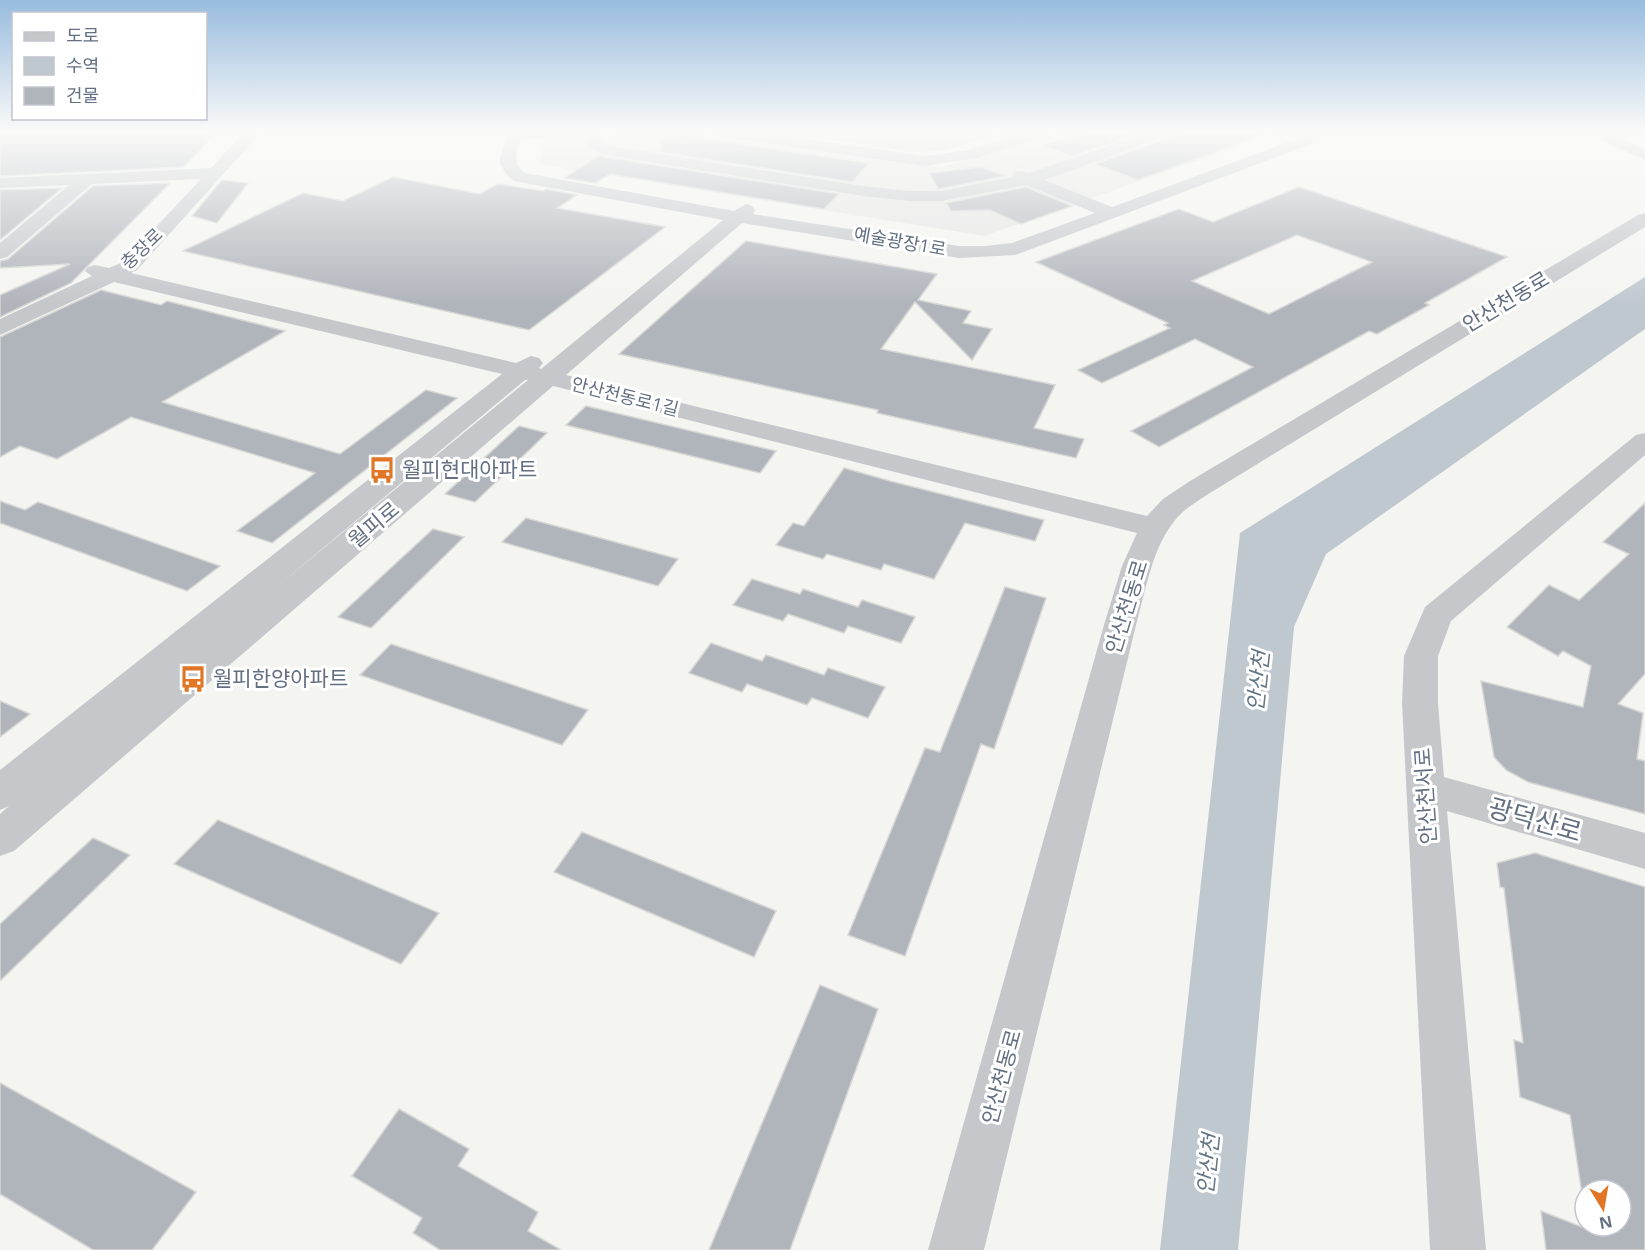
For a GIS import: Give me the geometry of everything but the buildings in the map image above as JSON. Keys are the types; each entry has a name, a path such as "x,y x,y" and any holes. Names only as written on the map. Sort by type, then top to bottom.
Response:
{"street":[{"path":"0,253 76,188"},
{"name":"충장로","path":"0,314 112,268 181,188"},
{"name":"충장로","path":"0,328 112,268 198,188"},
{"name":"예술광장1로","path":"589,188 733,212 837,219 960,252 985,252 1015,249 1160,188"},
{"path":"846,188 942,196 981,188"},
{"path":"837,219 866,188"},
{"path":"1052,188 1104,210"},
{"name":"예술광장1로","path":"1104,210 1167,188"},
{"name":"월피로","path":"0,793 540,370 733,212"},
{"name":"안산천동로","path":"956,1250 1120,625 1145,548 1160,520 1210,481 1645,219"},
{"name":"안산천동로1길","path":"112,268 1160,520"},
{"name":"월피로","path":"0,838 540,370"},
{"name":"안산천서로","path":"1458,1250 1420,703 1421,656 1437,615 1645,442"},
{"name":"광덕산로","path":"1426,788 1645,851"}],"shaded area":[{"path":"689,188 1119,188 984,236"}],"water":[{"name":"안산천","path":"1645,277 1645,329 1326,554 1294,627 1238,1250 1160,1250 1240,533"}],"place":[{"name":"월피현대아파트","path":"382,470"},
{"name":"월피한양아파트","path":"193,679"}]}
